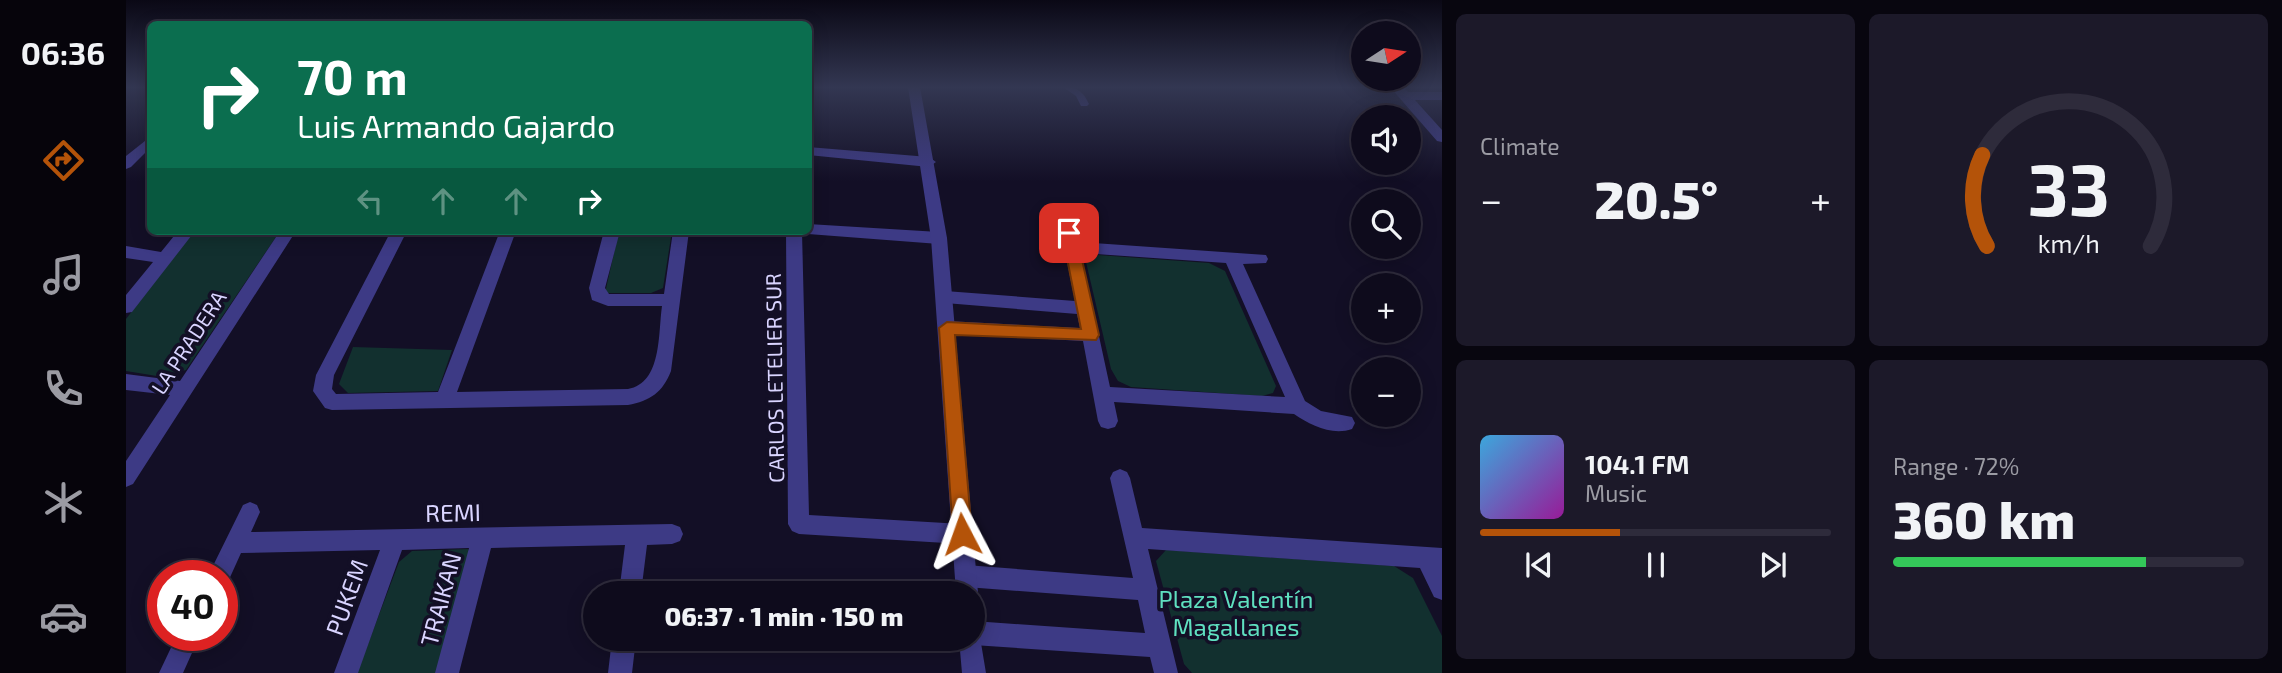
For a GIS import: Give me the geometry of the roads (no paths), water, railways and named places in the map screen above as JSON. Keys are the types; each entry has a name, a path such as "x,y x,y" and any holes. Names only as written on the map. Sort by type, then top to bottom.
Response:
{"street":[{"path":"921,118 929,162 945,297 967,581"},
{"path":"1424,118 1442,138"},
{"path":"126,164 147,144"},
{"path":"812,151 929,162"},
{"path":"812,229 939,238"},
{"path":"126,307 184,235"},
{"name":"LA PRADERA","path":"126,478 285,235"},
{"path":"397,235 328,369 322,391 327,399 340,404 628,397 645,393 657,383 662,371 680,235"},
{"path":"444,402 507,235"},
{"path":"610,235 597,288 598,296 608,300 672,300"},
{"name":"CARLOS LETELIER SUR","path":"794,235 799,524 962,534"},
{"path":"1108,421 1071,240 1260,259"},
{"path":"126,253 166,259"},
{"path":"1232,257 1298,406"},
{"path":"945,297 1086,308"},
{"path":"947,328 1091,335"},
{"path":"126,382 185,388"},
{"path":"1103,394 1298,406 1317,419 1345,423"},
{"path":"1119,478 1166,673"},
{"path":"227,560 250,512"},
{"name":"REMI","path":"235,543 672,534"},
{"path":"632,581 638,535"},
{"name":"TRAIKAN","path":"447,673 483,538"},
{"path":"1134,538 1434,558 1442,589"},
{"name":"PUKEM","path":"346,673 396,540"},
{"path":"985,585 1146,590"},
{"path":"985,635 1160,646"},
{"path":"171,673 182,651"},
{"path":"620,673 623,651"},
{"path":"972,651 974,673"}],"park label":[{"name":"Plaza Valentín Magallanes","path":"1236,612"}]}
